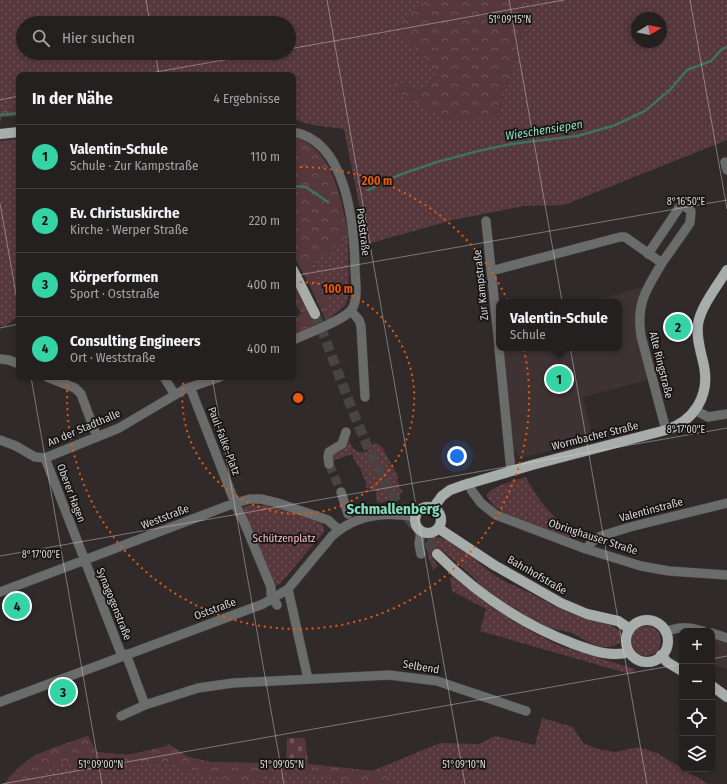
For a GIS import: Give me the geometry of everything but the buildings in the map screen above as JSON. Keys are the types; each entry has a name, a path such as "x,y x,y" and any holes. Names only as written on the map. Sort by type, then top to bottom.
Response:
{"main road":[{"path":"0,134 16,132"},
{"path":"695,410 702,395 705,376 698,337 698,322 706,305 727,270"},
{"path":"296,276 315,314"},
{"name":"Wormbacher Straße","path":"433,508 439,498 450,490 468,483 666,430 681,424 695,410"},
{"path":"425,508 433,508 440,517 440,525 432,532 421,531 416,524 416,516 425,508"},
{"name":"Bahnhofstraße","path":"438,528 494,565 561,603 587,614 618,621 630,629"},
{"path":"437,554 461,577 485,596 532,626 600,653 619,654 629,652"},
{"path":"650,620 660,625 665,632 667,644 665,650 661,655 651,661 639,660 629,652 626,640 630,629 639,622 650,620"},
{"path":"661,655 667,662 679,669"},
{"path":"715,688 727,697"}],"street":[{"name":"Poststraße","path":"296,133 303,134 319,144 330,156 340,176 352,226 355,256 356,299 351,311"},
{"name":"Alte Ringstraße","path":"648,254 681,205 691,211 691,222 662,263 643,297 640,311 641,336 666,430"},
{"name":"Zur Kampstraße","path":"486,221 496,318"},
{"path":"491,271 620,236 662,263"},
{"path":"296,339 341,319 351,311 360,323 365,397"},
{"name":"Zur Kampstraße","path":"499,351 511,471"},
{"path":"0,359 16,363"},
{"path":"55,380 75,388 81,394 97,437"},
{"path":"166,380 175,395 190,387 211,380"},
{"name":"Paul-Falke-Platz","path":"190,387 235,503"},
{"name":"An der Stadthalle","path":"44,458 119,428 175,395"},
{"path":"695,410 708,417 726,416"},
{"path":"329,464 329,452 342,444 346,432"},
{"name":"Oberer Hagen","path":"0,440 16,446 35,457 44,458 84,560"},
{"name":"Obringhauser Straße","path":"468,483 472,491 481,502 496,515 586,549 641,566 669,571 727,575"},
{"path":"341,492 348,514"},
{"name":"Weststraße","path":"0,592 235,503 250,499 261,499 278,503 328,520 339,530"},
{"path":"235,503 268,579 275,601"},
{"name":"Valentinstraße","path":"586,549 593,541 602,536 630,527 727,503"},
{"name":"Oststraße","path":"0,702 124,655 263,604 275,601 307,568 326,543 339,530 356,519 373,515 392,514 416,516"},
{"path":"421,531 419,544 421,554"},
{"name":"Synagogenstraße","path":"84,560 124,655"},
{"path":"288,589 308,679"},
{"path":"665,632 674,628 688,628"},
{"path":"715,635 727,638"},
{"path":"124,655 146,705"},
{"name":"Selbend","path":"121,716 146,705 198,688 233,683 389,675 437,681 526,711"}],"shaded area":[{"path":"643,287 637,306 637,330 648,380 583,397 593,440 521,458 513,449 504,351 622,351 622,299 599,299"},
{"path":"715,639 727,643 727,669 715,665"}],"green space":[{"path":"0,0 421,0 397,27 438,73 423,92 393,81 394,90 497,118 532,0 727,0 727,140 564,205 524,206 453,220 367,244 344,129 313,125 296,120 296,72 16,72 16,108 0,111"},
{"path":"421,0 532,0 497,118 445,119 394,90 393,81 423,92 437,74 396,27"},
{"path":"16,108 16,116 2,117 0,123 0,111"},
{"path":"16,139 16,317 4,327 0,325 0,141"},
{"path":"296,139 306,142 317,151 326,162 338,190 348,231 348,237 312,264 326,301 326,321 310,286 296,260"},
{"path":"348,237 349,294 345,306 326,321 326,301 312,264"},
{"path":"296,282 310,310 316,327 296,336 296,318 301,313 296,305"},
{"path":"348,440 358,452 365,452 372,447 375,442 383,448 398,476 397,481 399,483 399,487 403,491 401,494 392,500 377,503 376,492 373,489 366,488 366,483 359,466 357,465 352,454 332,461 331,457"},
{"path":"526,477 539,499 565,527 571,538 502,512 494,506 486,496 488,492 498,486"},
{"name":"Schützenplatz","path":"253,505 270,506 287,511 321,523 324,527 324,532 280,584 273,586 242,507"},
{"path":"432,536 447,540 493,574 529,593 568,612 616,628 622,637 620,643 611,647 602,647 590,643 572,633 550,628 520,613 491,595 469,573 440,549 432,558 438,566 433,570 427,547 428,538"},
{"path":"452,576 490,606 534,633 560,646 635,669 634,673 630,674 480,631 486,609 452,591 450,579"},
{"path":"646,626 652,627 660,635 660,647 652,655 646,656 640,655 632,647 631,641 632,635 640,627"},
{"path":"542,718 573,727 583,743 598,749 615,752 638,747 657,753 679,766 679,772 688,772 708,784 5,784 10,776 35,755 88,736 96,752 128,755 164,747 169,744 188,757 211,762 308,764 372,771 440,743 479,744 495,736 535,745"},
{"path":"88,736 96,752 128,755 164,747 169,744 188,757 211,762 308,764 373,771 390,775 397,782 396,784 361,784 309,774 284,773 261,778 250,784 219,784 221,778 180,770 173,763 136,766 123,764 103,764 85,767 70,764 54,766 32,781 31,784 6,784 21,765 31,758 42,752"},
{"path":"287,738 305,738 308,764 286,763"}],"waterway":[{"name":"Wieschensiepen","path":"368,190 399,175 437,162 478,151 511,144 577,136 613,126 645,111 670,90 687,70 711,61 722,49 727,47"},
{"name":"Wieschensiepen","path":"0,115 16,113"},
{"name":"Wieschensiepen","path":"296,186 306,187 328,202"}],"tunnel":[{"path":"315,314 368,448 379,470 401,508 437,554"},
{"path":"329,464 341,492"}],"place":[{"name":"Ev. Christuskirche","path":"678,327"},
{"name":"Valentin-Schule","path":"559,379"},
{"name":"Consulting Engineers","path":"17,606"},
{"name":"Körperformen","path":"63,692"}],"district":[{"name":"Schmallenberg","path":"393,509"}]}
